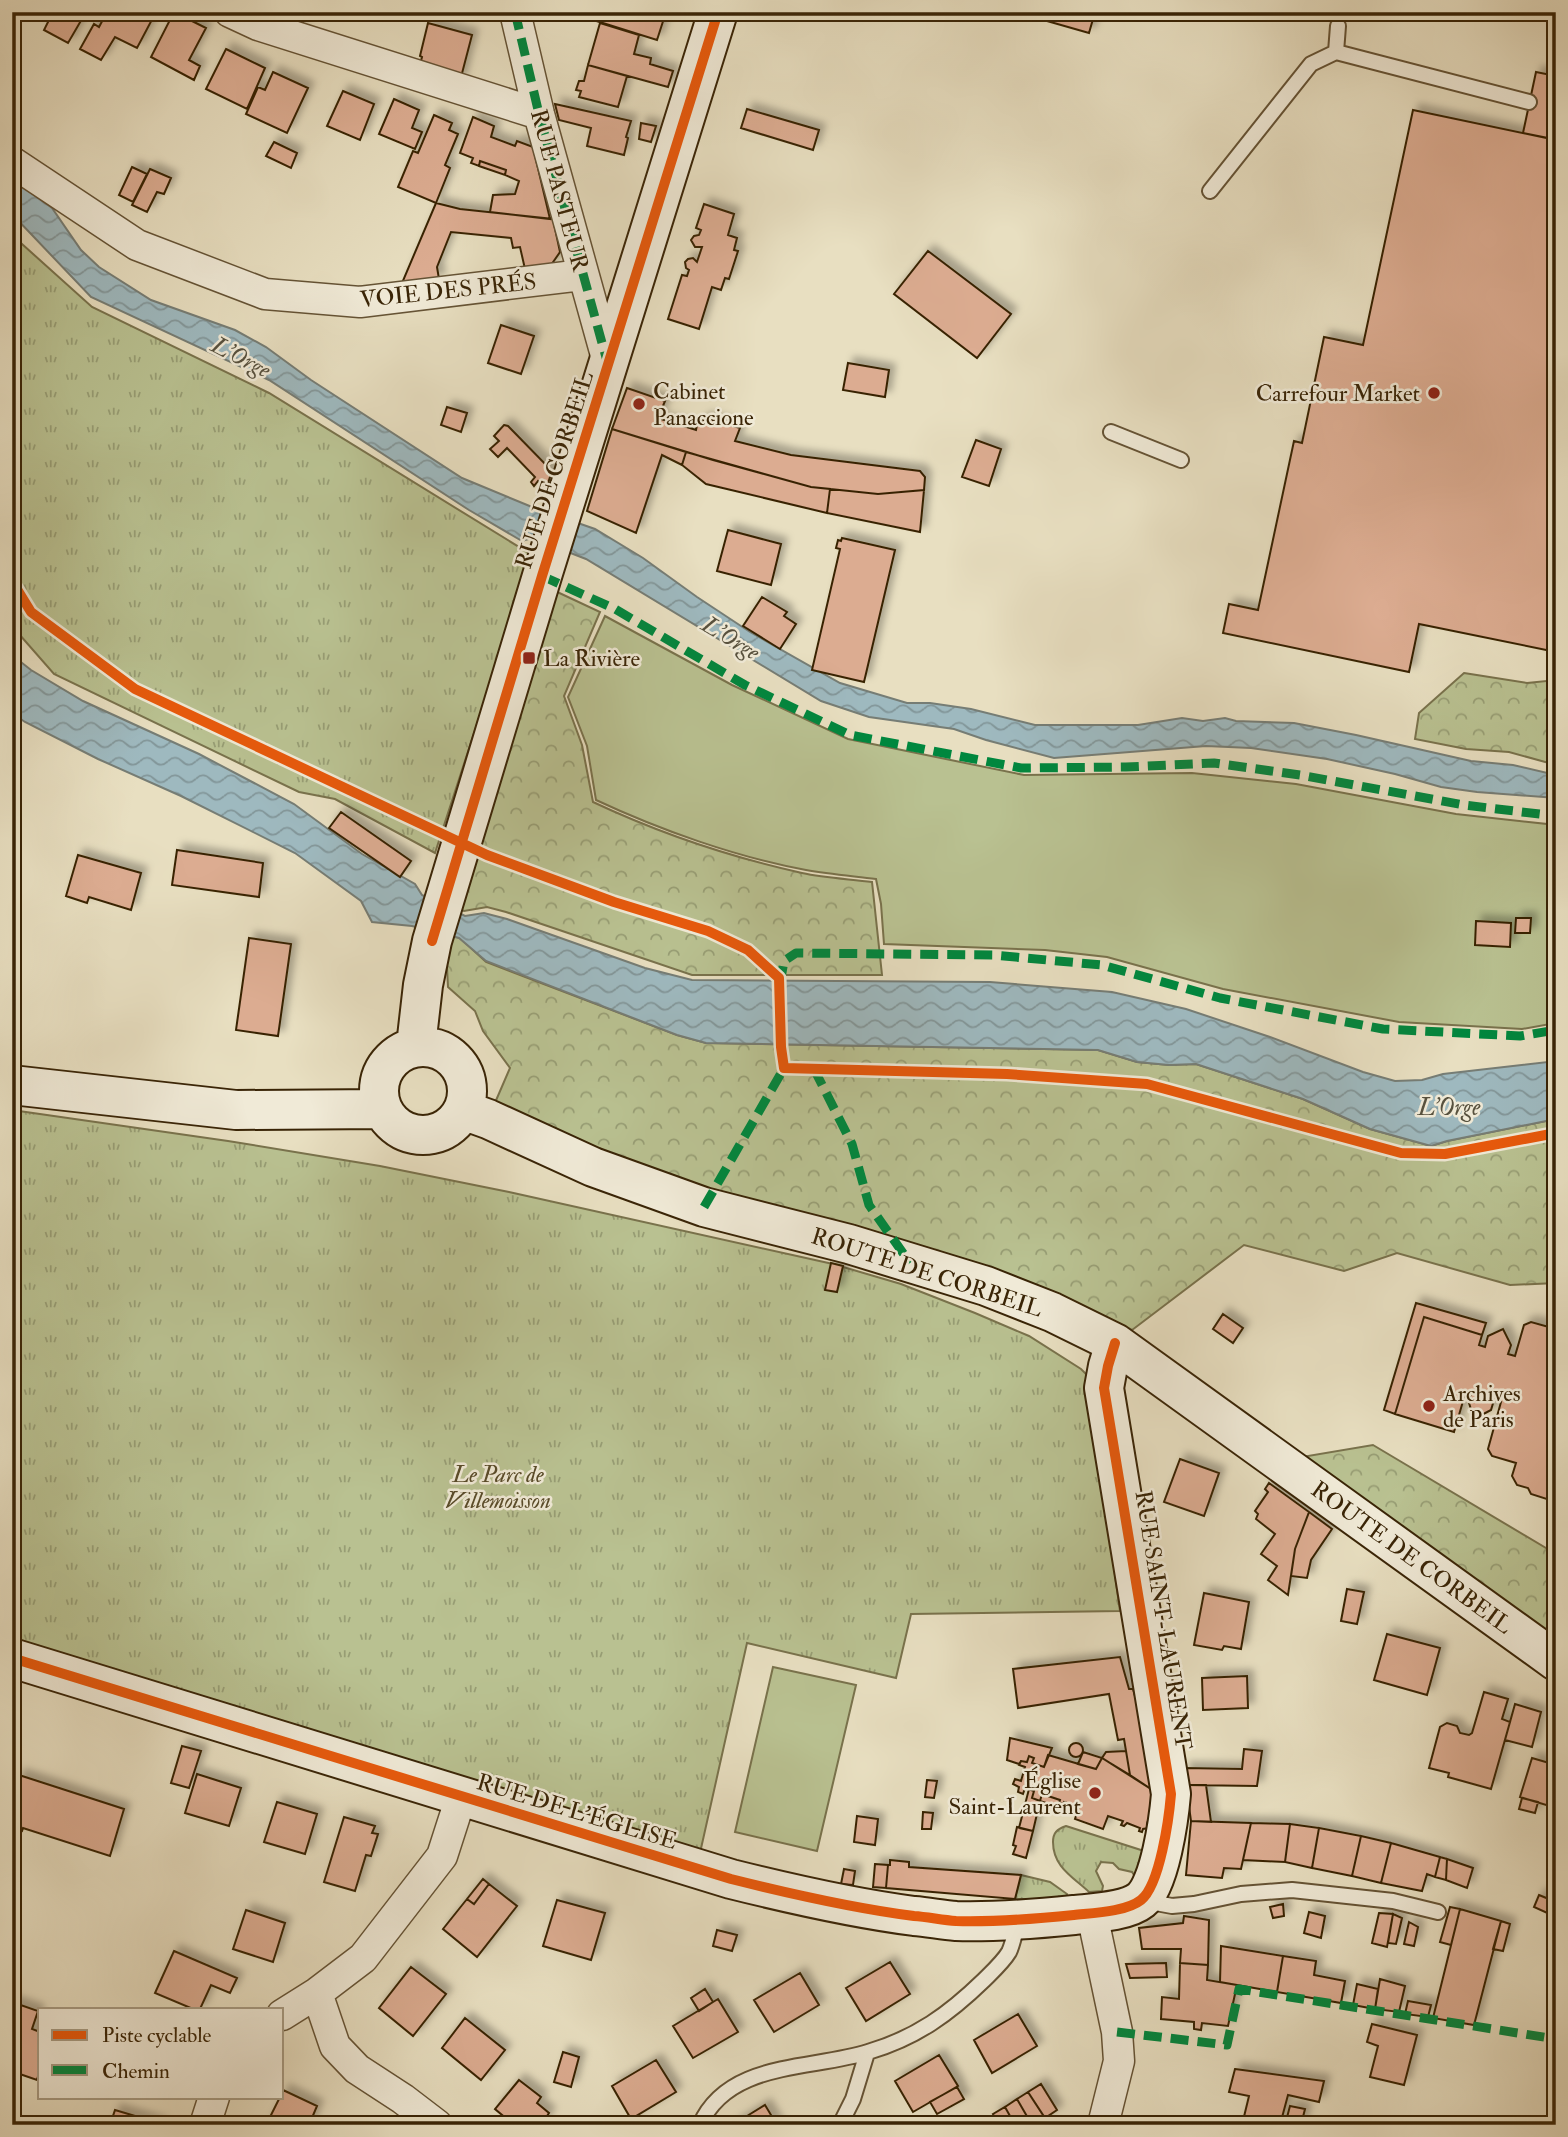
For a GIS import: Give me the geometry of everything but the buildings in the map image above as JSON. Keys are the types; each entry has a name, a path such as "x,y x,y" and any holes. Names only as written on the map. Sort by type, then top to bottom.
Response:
{"main road":[{"name":"RUE DE CORBEIL","path":"416,1046 423,985 444,899 718,12"},
{"path":"416,1046 448,1054 459,1066 467,1087 463,1110 456,1121 435,1134 410,1134 398,1128 388,1120 378,1096 383,1070 402,1052 416,1046"},
{"path":"12,1085 236,1110 382,1109"},
{"name":"ROUTE DE CORBEIL","path":"463,1110 593,1167 704,1207 849,1244 986,1286 1052,1312 1115,1343 1556,1661"},
{"name":"RUE SAINT-LAURENT","path":"1115,1343 1104,1388 1171,1794 1163,1847 1152,1886 1142,1900"},
{"name":"RUE DE L'ÉGLISE","path":"12,1658 731,1880 798,1896 872,1911 954,1921 1018,1920 1092,1914 1125,1907 1142,1900"}],"street":[{"path":"230,12 258,25 539,114"},
{"name":"RUE PASTEUR","path":"515,12 539,114 609,366"},
{"name":"VOIE DES PRÉS","path":"12,162 137,245 265,294 360,302 582,275"},
{"path":"284,2014 363,1958 442,1856 461,1797"},
{"path":"1092,1914 1117,2032 1119,2061 1103,2125"},
{"path":"317,1993 335,2046 357,2069 437,2125"},
{"path":"205,2125 214,2098"}],"lane":[{"path":"1336,52 1338,26"},
{"path":"1210,191 1311,64 1336,52 1530,102"},
{"path":"1111,432 1181,460"},
{"path":"1142,1900 1172,1906 1241,1894 1292,1890 1393,1901 1438,1912"},
{"path":"700,2125 706,2111 720,2095 741,2082 767,2073 867,2053 926,2028 957,2006 993,1971 1009,1952 1018,1920"},
{"path":"840,2125 853,2099 867,2053"}],"green space":[{"path":"12,235 92,307 269,393 532,555 435,853 335,799 299,792 54,674 12,626"},
{"path":"553,590 600,612 564,696 582,745 593,802 669,834 748,860 811,875 872,882 882,975 692,975 506,912 487,907 464,911 454,907"},
{"path":"605,616 732,685 848,739 1024,775 1192,773 1296,784 1456,814 1556,825 1556,1023 1522,1029 1399,1022 1223,989 1107,957 1045,950 884,944 876,879 806,870 753,858 672,832 596,800 587,746 568,697"},
{"path":"1464,673 1527,683 1556,680 1556,765 1509,752 1466,749 1415,739 1419,713"},
{"path":"450,935 460,938 486,962 677,1035 706,1043 1098,1050 1137,1062 1196,1064 1303,1099 1370,1129 1431,1146 1556,1119 1556,1283 1510,1285 1397,1253 1344,1271 1244,1245 1115,1343 488,1119 510,1068 483,1031 475,1011 448,987 446,948"},
{"name":"Le Parc de Villemoisson","path":"12,1110 380,1166 833,1264 901,1284 1029,1336 1087,1375 1120,1611 911,1614 896,1678 747,1643 700,1853 12,1642"},
{"path":"1373,1445 1556,1554 1556,1661 1278,1461"},
{"path":"773,1667 856,1685 817,1851 735,1832"},
{"path":"1066,1826 1144,1851 1136,1878 1132,1872 1119,1869 1113,1863 1101,1862 1096,1871 1103,1886 1102,1891 1089,1892 1065,1871 1056,1858 1054,1836"},
{"path":"1021,1875 1050,1882 1067,1894 1065,1899 1015,1899"}],"water":[{"name":"L'Orge","path":"12,178 52,208 81,250 99,267 151,300 235,330 266,347 311,380 462,478 595,529 643,558 750,632 840,683 907,703 930,703 971,709 1035,725 1138,725 1182,718 1294,723 1471,761 1513,765 1556,775 1556,798 1441,787 1327,759 1251,748 1206,746 1054,758 954,729 869,717 821,701 586,559 532,538 522,541 469,510 269,380 91,297 12,214"},
{"name":"L'Orge","path":"12,655 31,670 83,701 199,754 294,804 362,854 415,884 422,895 465,916 484,913 507,919 645,968 692,980 990,982 1112,992 1186,1009 1395,1081 1422,1080 1443,1074 1556,1061 1556,1119 1431,1146 1370,1129 1303,1099 1196,1064 1137,1062 1098,1050 706,1043 677,1035 486,961 459,938 412,926 372,922 361,901 295,853 181,796 98,759 12,713"}],"marked path":[{"path":"515,12 539,114 607,361"},
{"path":"542,576 615,609 745,685 850,735 1021,768 1214,763 1300,775 1464,805 1556,816"},
{"path":"780,984 784,961 796,953 993,955 1102,965 1220,998 1383,1029 1520,1036 1556,1030"},
{"path":"704,1207 784,1068 783,1064"},
{"path":"814,1069 852,1144 869,1205 910,1263"},
{"path":"1117,2032 1227,2045 1239,1989 1556,2039"}],"cycle path":[{"path":"432,941 542,576 718,12"},
{"path":"12,581 31,612 135,689 487,855 614,902 708,931 748,950 779,978 784,1068 1007,1074 1147,1084 1401,1153 1445,1154 1556,1133"},
{"path":"12,1658 731,1879 799,1895 868,1909 956,1921 1045,1918 1099,1913 1127,1907 1141,1900 1153,1880 1162,1850 1171,1794 1104,1388 1115,1343"}],"place":[{"name":"Carrefour Market","path":"1434,393"},
{"name":"Cabinet Panaccione","path":"639,404"},
{"name":"La Rivière","path":"529,658"},
{"name":"Archives de Paris","path":"1429,1406"},
{"name":"Église Saint-Laurent","path":"1095,1793"}]}
